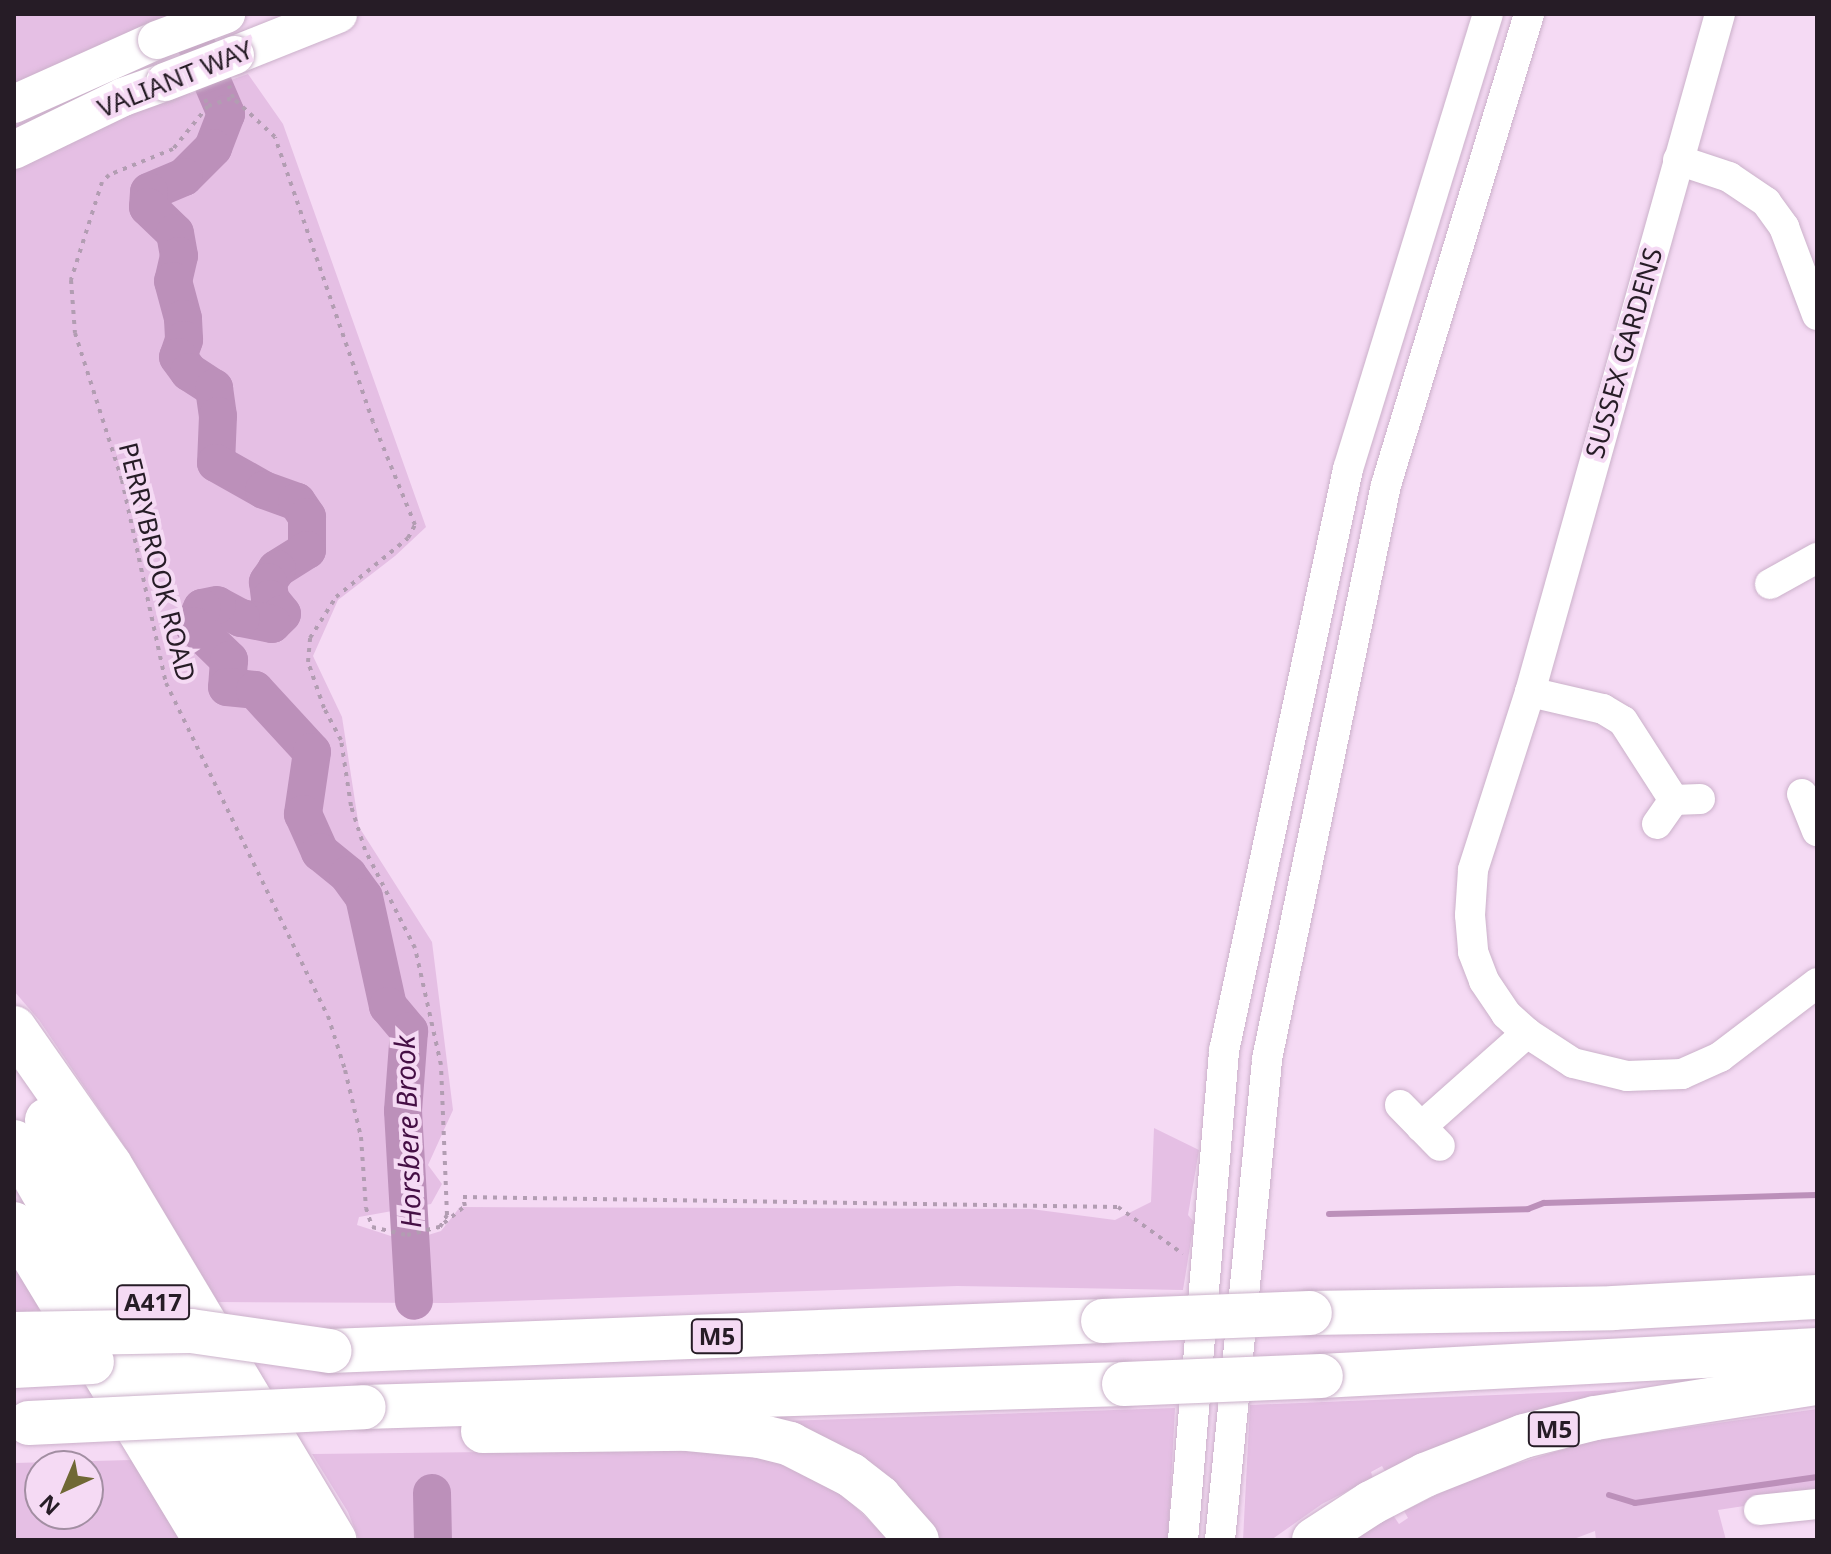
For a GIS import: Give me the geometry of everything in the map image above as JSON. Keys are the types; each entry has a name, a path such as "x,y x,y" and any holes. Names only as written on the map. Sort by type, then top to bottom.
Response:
{"highway":[{"path":"14,1028 110,1165 334,1540"},
{"name":"A417","path":"14,1063 293,1540"},
{"name":"A417","path":"14,1142 246,1540"},
{"path":"14,1224 205,1540"},
{"name":"M5","path":"14,1366 1310,1313 1613,1308 1817,1297"},
{"name":"M5","path":"14,1334 191,1331 330,1351"},
{"name":"M5","path":"371,1420 1817,1350"},
{"name":"M5","path":"1314,1540 1371,1503 1425,1475 1524,1436 1595,1418 1817,1383"},
{"name":"M5","path":"21,1423 201,1416 688,1429 759,1436 790,1444 851,1475 879,1497 917,1540"}],"main road":[{"name":"VALIANT WAY","path":"14,104 157,40 226,14"},
{"name":"VALIANT WAY","path":"14,150 123,97 165,82 232,69 338,14"}],"street":[{"path":"1183,1540 1224,1051 1348,469 1488,14"},
{"path":"1220,1540 1267,1059 1386,485 1529,14"},
{"name":"SUSSEX GARDENS","path":"1720,14 1530,692 1473,870 1470,915 1473,952 1484,981 1506,1014 1527,1033 1573,1063 1627,1076 1682,1074 1720,1057 1817,983"},
{"path":"1678,160 1729,177 1766,202 1784,227 1817,315"},
{"path":"1786,585 1817,558"},
{"path":"1530,692 1603,709 1623,721 1677,808"},
{"path":"1802,794 1817,831"},
{"path":"1400,1105 1430,1136 1527,1033"},
{"path":"1759,1510 1817,1504"}],"path":[{"path":"232,69 233,98 275,137 373,422 415,525 408,538 336,597 310,638 308,662 324,708 341,740 351,806 365,850 415,948 441,1065 447,1215 441,1226"},
{"path":"203,93 208,106 233,98"},
{"name":"PERRYBROOK ROAD","path":"208,106 173,149 109,175 102,182 71,280 75,333 98,415 122,480 166,683 312,979 332,1030 361,1137 366,1208 372,1227 407,1235 441,1226"},
{"path":"441,1226 465,1206 463,1197 1118,1207"}],"shaded area":[{"path":"14,14 197,14 14,90"},
{"path":"243,30 267,30 14,137 14,126 58,105"},
{"path":"248,74 283,124 426,527 395,556 338,600 313,656 342,717 359,827 432,942 453,1110 428,1165 442,1184 431,1204 359,1217 357,1225 397,1238 404,1244 405,1257 418,1257 419,1242 425,1236 441,1231 460,1207 1031,1209 1115,1220 1151,1202 1154,1128 1199,1150 1188,1215 1194,1222 1183,1290 957,1286 447,1303 218,1302 127,1150 39,1020 14,991 14,166 187,87 190,94"},
{"path":"14,1252 50,1310 14,1312"},
{"path":"1616,1390 1617,1397 1386,1473 1382,1466 1371,1472 1373,1478 1322,1504 1271,1540 1243,1540 1250,1405"},
{"path":"1175,1408 1168,1540 929,1540 728,1423"},
{"path":"1817,1409 1817,1495 1718,1510 1726,1540 1596,1540 1595,1531 1571,1540 1354,1540 1393,1515 1399,1524 1408,1518 1404,1511 1471,1478 1590,1441"},
{"path":"668,1450 740,1454 790,1466 843,1495 889,1540 359,1540 348,1512 312,1454"},
{"path":"132,1460 185,1540 14,1540 14,1463 24,1463 24,1530 104,1530 104,1461"}],"waterway":[{"name":"Horsbere Brook","path":"193,37 226,114 213,148 184,177 149,192 148,207 175,233 179,256 173,281 183,319 184,340 178,357 189,372 214,388 218,416 216,463 264,490 297,502 307,517 307,550 277,569 268,582 270,599 282,614 272,624 241,618 217,605 202,608 194,626 229,660 227,687 255,690 312,752 303,814 320,852 348,875 364,897 388,1006 409,1031 403,1111 414,1301"},
{"path":"1329,1214 1528,1209 1544,1203 1817,1195"},
{"path":"1609,1495 1635,1503 1817,1477"},
{"name":"Horsbere Brook","path":"432,1493 433,1540"}]}
